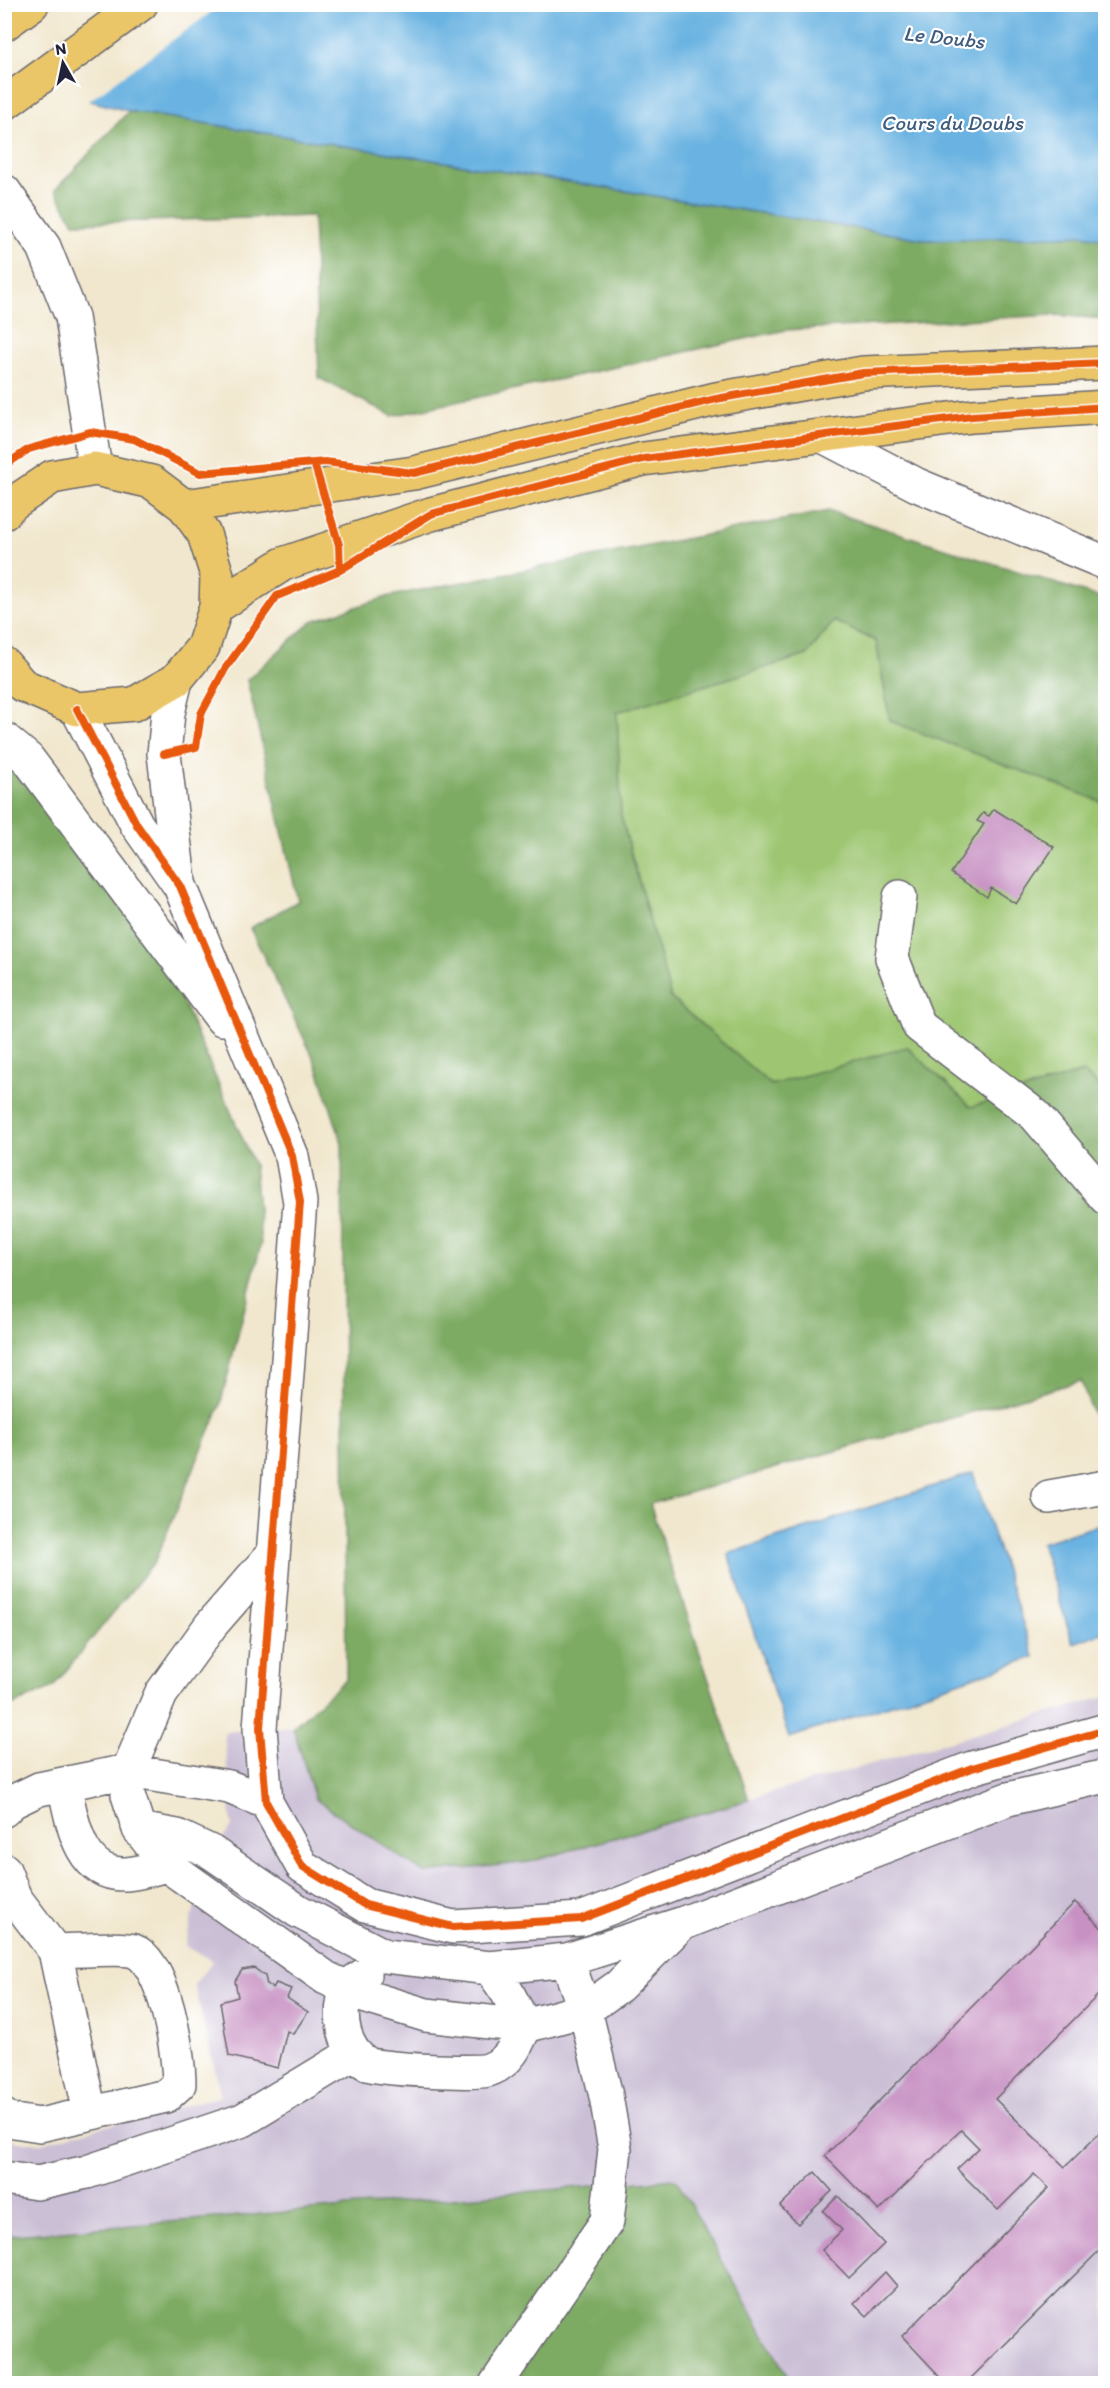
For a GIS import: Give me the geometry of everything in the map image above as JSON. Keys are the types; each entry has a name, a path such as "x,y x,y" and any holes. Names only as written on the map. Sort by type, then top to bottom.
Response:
{"main road":[{"path":"4,24 32,4"},
{"path":"4,104 141,4"},
{"path":"184,506 414,473 716,399 864,374 1106,363"},
{"path":"216,607 283,564 431,513 644,459 972,416 1106,407"},
{"path":"4,513 12,504 52,477 95,469 152,482 184,506 204,534 217,575 216,607 203,647 176,680 134,704 77,709 22,686 4,664"}],"street":[{"path":"4,191 44,247 72,317 95,469"},
{"path":"822,436 916,485 1106,563"},
{"path":"176,680 168,713 164,754 180,886"},
{"path":"77,709 137,825 180,886 292,1156 300,1202 271,1556 260,1728 266,1802 302,1866 365,1905 453,1927 581,1919 972,1768 1106,1730"},
{"path":"4,739 28,759 252,1058"},
{"path":"900,897 892,958 919,1026 1035,1115 1106,1198"},
{"path":"1049,1497 1106,1487"},
{"path":"271,1556 211,1625 161,1694 128,1770 128,1795 139,1829 167,1865 326,1978 367,1997 426,2015 525,2026 585,2010 619,1986 681,1923"},
{"path":"4,1810 12,1802 39,1789 128,1770 229,1787 266,1802"},
{"path":"139,1829 177,1836 212,1852 298,1911 386,1956 490,1968 567,1960 681,1923 1008,1799 1106,1776"},
{"path":"64,1784 75,1835 88,1858 106,1870 125,1874 167,1865"},
{"path":"4,1870 15,1898 55,1951 90,2113"},
{"path":"4,2116 8,2120 40,2125 166,2096 179,2084 179,2063 158,1977 149,1962 134,1951 55,1951"},
{"path":"386,1956 347,1988 341,2017 354,2053 369,2064 410,2070 487,2070 514,2053 525,2026"},
{"path":"496,2384 608,2221 615,2149 606,2096 585,2010 567,1960"},
{"path":"490,1968 507,1992 525,2026"},
{"path":"4,2178 37,2183 87,2172 243,2120 354,2053"}],"shaded area":[{"path":"1105,1697 1105,2383 5,2383 4,2136 18,2142 41,2143 221,2096 194,1984 213,1961 185,1946 195,1905 177,1894 232,1827 224,1732 293,1727 315,1799 529,1862"}],"green space":[{"path":"129,111 929,240 1084,235 1105,239 1105,319 1053,315 786,330 392,416 319,378 313,216 74,223 55,190"},
{"path":"829,511 1105,599 1105,803 890,721 876,641 834,621 807,655 617,712 621,816 671,998 771,1085 907,1047 971,1107 1082,1072 1105,1090 1105,1448 1081,1381 650,1504 749,1800 529,1862 424,1873 315,1799 293,1727 346,1679 342,1143 316,1063 250,928 298,901 247,680 312,621 390,596"},
{"path":"834,621 876,641 890,721 1105,803 1105,1090 1082,1072 971,1107 907,1047 771,1085 671,998 621,816 617,712 807,655"},
{"path":"4,758 57,813 174,982 254,1165 261,1244 220,1406 155,1561 53,1687 5,1709"},
{"path":"676,2179 791,2383 5,2384 5,2236"}],"water":[{"name":"Cours du Doubs","path":"4,5 1105,5 1105,239 1084,235 929,240 129,111 5,79"},
{"path":"973,1473 1034,1657 789,1738 728,1554"},
{"path":"1105,1523 1105,1632 1073,1643 1041,1543"}],"pier":[{"path":"5,5 221,5 86,103 4,82"}],"building":[{"path":"994,809 1054,847 1016,904 991,888 987,897 951,873 984,824 977,821 983,813 989,816"},
{"path":"1075,1902 1106,1932 1106,1987 995,2099 1065,2167 1106,2127 1106,2244 965,2384 947,2384 902,2336 1049,2188 1034,2174 998,2210 957,2169 979,2148 961,2130 879,2211 825,2156"},
{"path":"254,1968 265,1976 267,1985 273,1988 276,1983 291,1989 287,1998 308,2012 293,2034 287,2031 278,2068 229,2056 220,2002 238,1997 235,1981 242,1970"},
{"path":"815,2172 832,2191 798,2224 780,2206"},
{"path":"838,2196 884,2244 849,2278 822,2250 842,2230 823,2211"},
{"path":"885,2272 897,2286 867,2316 854,2303"}],"cycle path":[{"path":"4,466 29,449 90,432 134,439 200,473 325,462 414,473 716,399 863,373 1106,363"},
{"path":"340,570 431,514 643,459 972,416 1106,407"},
{"path":"164,754 196,747 201,714 225,669 277,596 340,570 339,545 314,463"},
{"path":"77,709 137,825 180,886 292,1156 300,1202 260,1728 266,1802 302,1866 365,1905 453,1927 581,1919 972,1768 1106,1730"}],"water label":[{"name":"Le Doubs","path":"944,37"}]}
